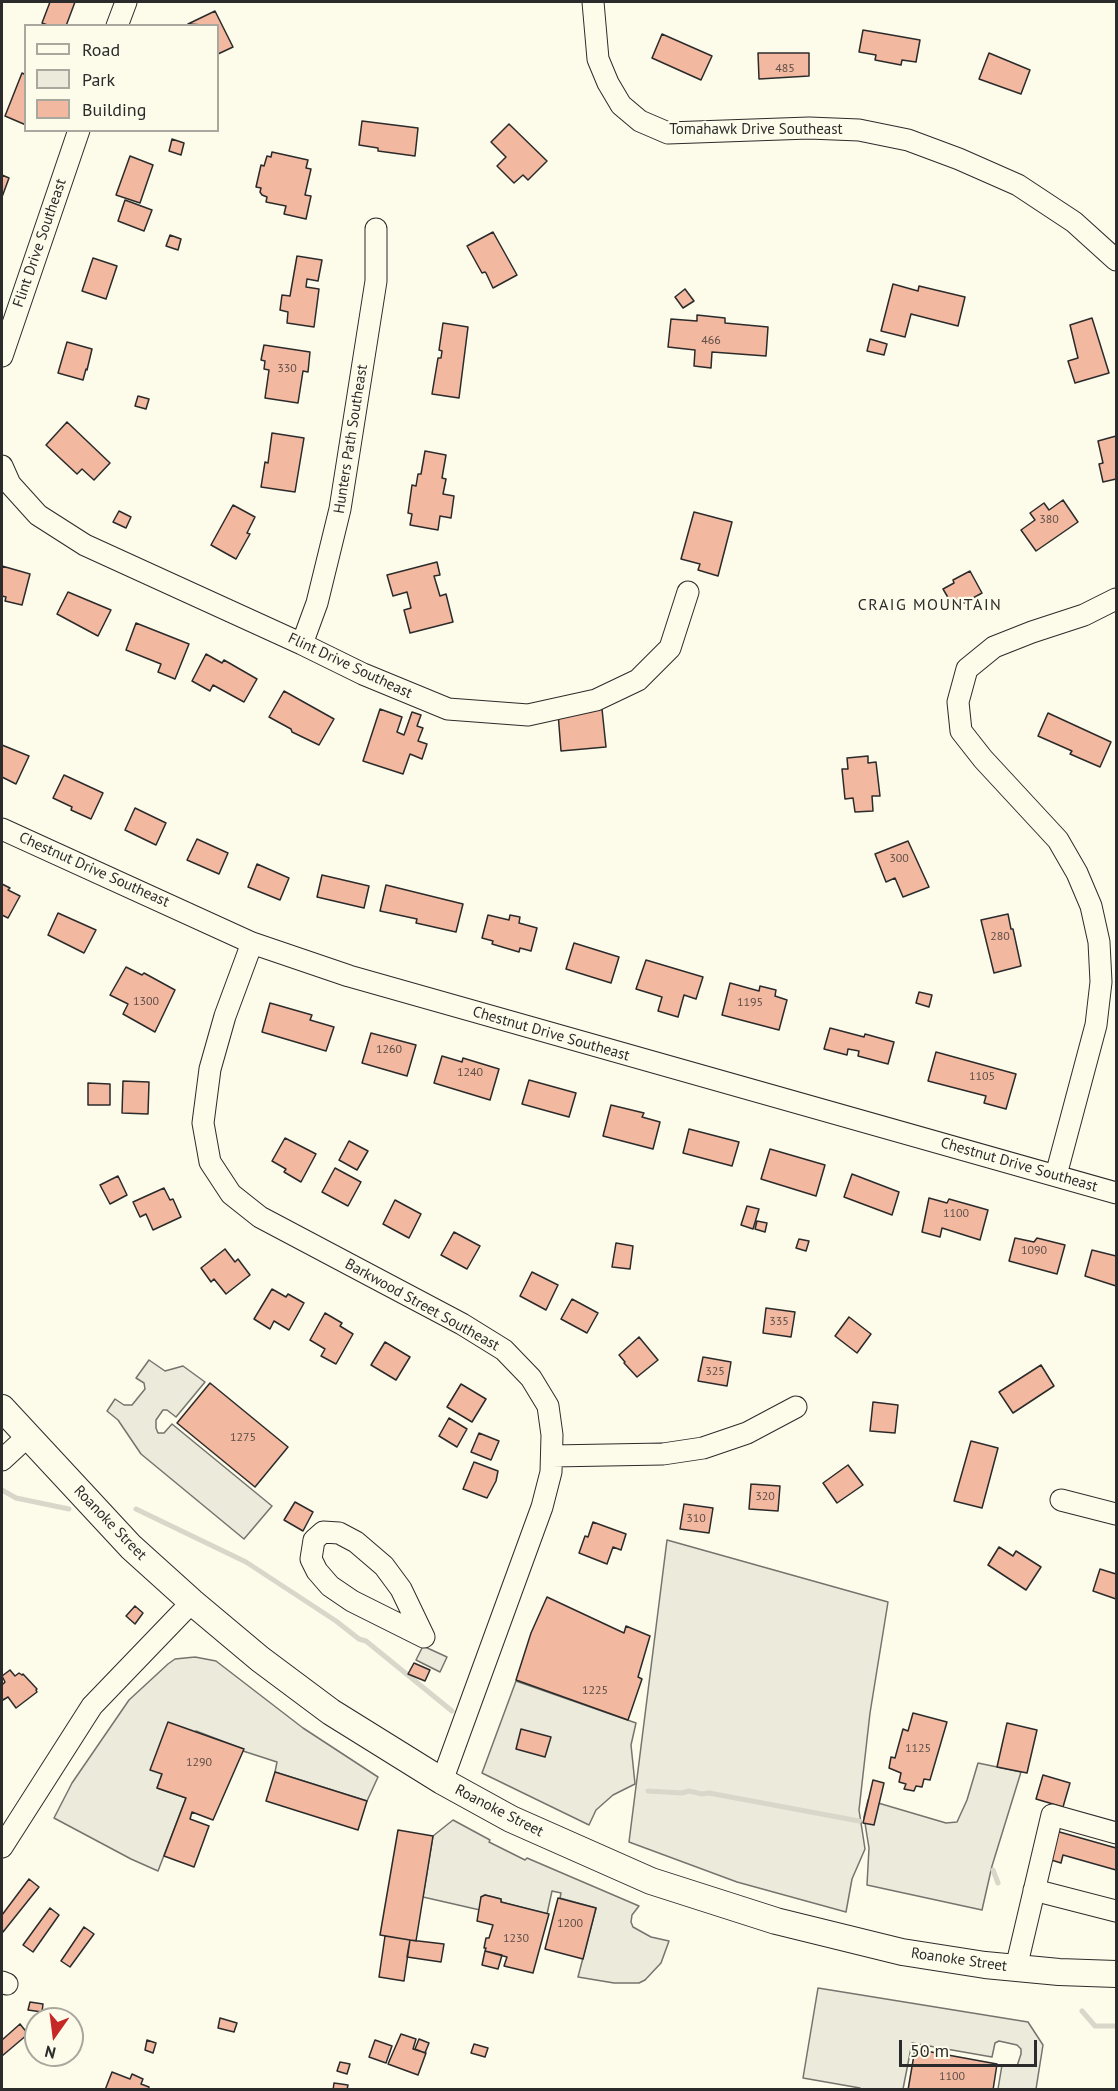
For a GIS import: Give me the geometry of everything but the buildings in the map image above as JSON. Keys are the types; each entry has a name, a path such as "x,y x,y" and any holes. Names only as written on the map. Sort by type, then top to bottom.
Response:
{"main road":[{"name":"Roanoke Street","path":"2,1408 131,1547 260,1659 331,1712 442,1781 511,1819 651,1881 776,1922 902,1952 985,1965 1116,1974"}],"street":[{"path":"118,24 126,2"},
{"name":"Tomahawk Drive Southeast","path":"593,2 598,59 621,105 640,121 668,133 809,128 859,130 908,140 960,159 1018,185 1074,222 1116,260"},
{"name":"Flint Drive Southeast","path":"2,356 78,132"},
{"name":"Hunters Path Southeast","path":"302,644 317,603 340,509 376,281 376,229"},
{"name":"Flint Drive Southeast","path":"2,466 10,484 38,515 85,545 363,674 448,710 528,716 596,700 638,680 670,648 688,592"},
{"path":"1056,1175 1096,1025 1101,982 1099,942 1091,906 1077,873 1058,840 983,759 961,731 958,702 967,669 994,646 1084,615 1116,599"},
{"name":"Chestnut Drive Southeast","path":"2,829 252,943 349,976 1116,1193"},
{"name":"Barkwood Street Southeast","path":"252,943 225,1017 210,1068 203,1123 210,1162 231,1194 260,1217 462,1324 504,1350 531,1378 548,1406 552,1456 551,1472 542,1507 442,1781"},
{"path":"552,1456 663,1454 703,1448 747,1432 796,1407"},
{"path":"2,1460 28,1436"},
{"path":"1061,1500 1116,1514"},
{"path":"323,1532 339,1533 356,1542 384,1566 401,1589 424,1637 352,1600 330,1586 317,1571 311,1559 314,1540 323,1532"},
{"path":"2,1847 92,1706 192,1602"},
{"path":"1016,1968 1052,1815 1116,1833"},
{"path":"1034,1890 1116,1911"}],"green space":[{"path":"667,1540 888,1602 870,1713 859,1810 865,1849 852,1879 846,1912 737,1882 629,1842"}],"shaded area":[{"path":"149,1360 165,1371 183,1366 205,1382 176,1417 167,1410 163,1410 156,1420 158,1433 164,1433 172,1424 272,1506 244,1539 141,1454 118,1420 107,1411 115,1399 124,1405 132,1405 145,1389 144,1383 136,1378"},
{"path":"423,1646 447,1657 440,1672 416,1660"},
{"path":"195,1657 216,1661 303,1728 378,1777 367,1801 275,1772 277,1762 243,1751 243,1749 196,1731 162,1774 157,1788 186,1798 158,1871 54,1818 72,1783 129,1700 175,1659"},
{"path":"516,1681 636,1723 631,1745 635,1784 613,1795 596,1810 589,1825 482,1773"},
{"path":"978,1763 1021,1772 992,1866 982,1910 867,1885 869,1848 864,1817 868,1800 946,1823 957,1822 967,1800"},
{"path":"453,1820 525,1860 527,1858 639,1906 632,1915 633,1927 651,1937 669,1941 661,1963 645,1980 639,1983 614,1983 578,1977 596,1908 560,1898 561,1893 552,1891 547,1914 501,1902 501,1899 485,1895 481,1897 480,1910 423,1897 433,1836"},
{"path":"818,1988 1028,2022 1043,2045 1036,2089 998,2089 1002,2065 1017,2066 1021,2054 1021,2049 1017,2045 999,2041 995,2043 992,2057 912,2043 903,2089 860,2089 803,2078"}],"waterway":[{"path":"2,1490 16,1498 69,1509"},
{"path":"136,1509 246,1562 336,1621 359,1639 366,1641 452,1711"},
{"path":"648,1791 709,1793 859,1821"},
{"path":"993,1870 998,1883"},
{"path":"1082,2011 1095,2026 1116,2026"}],"district":[{"name":"CRAIG MOUNTAIN","path":"930,605"}]}
